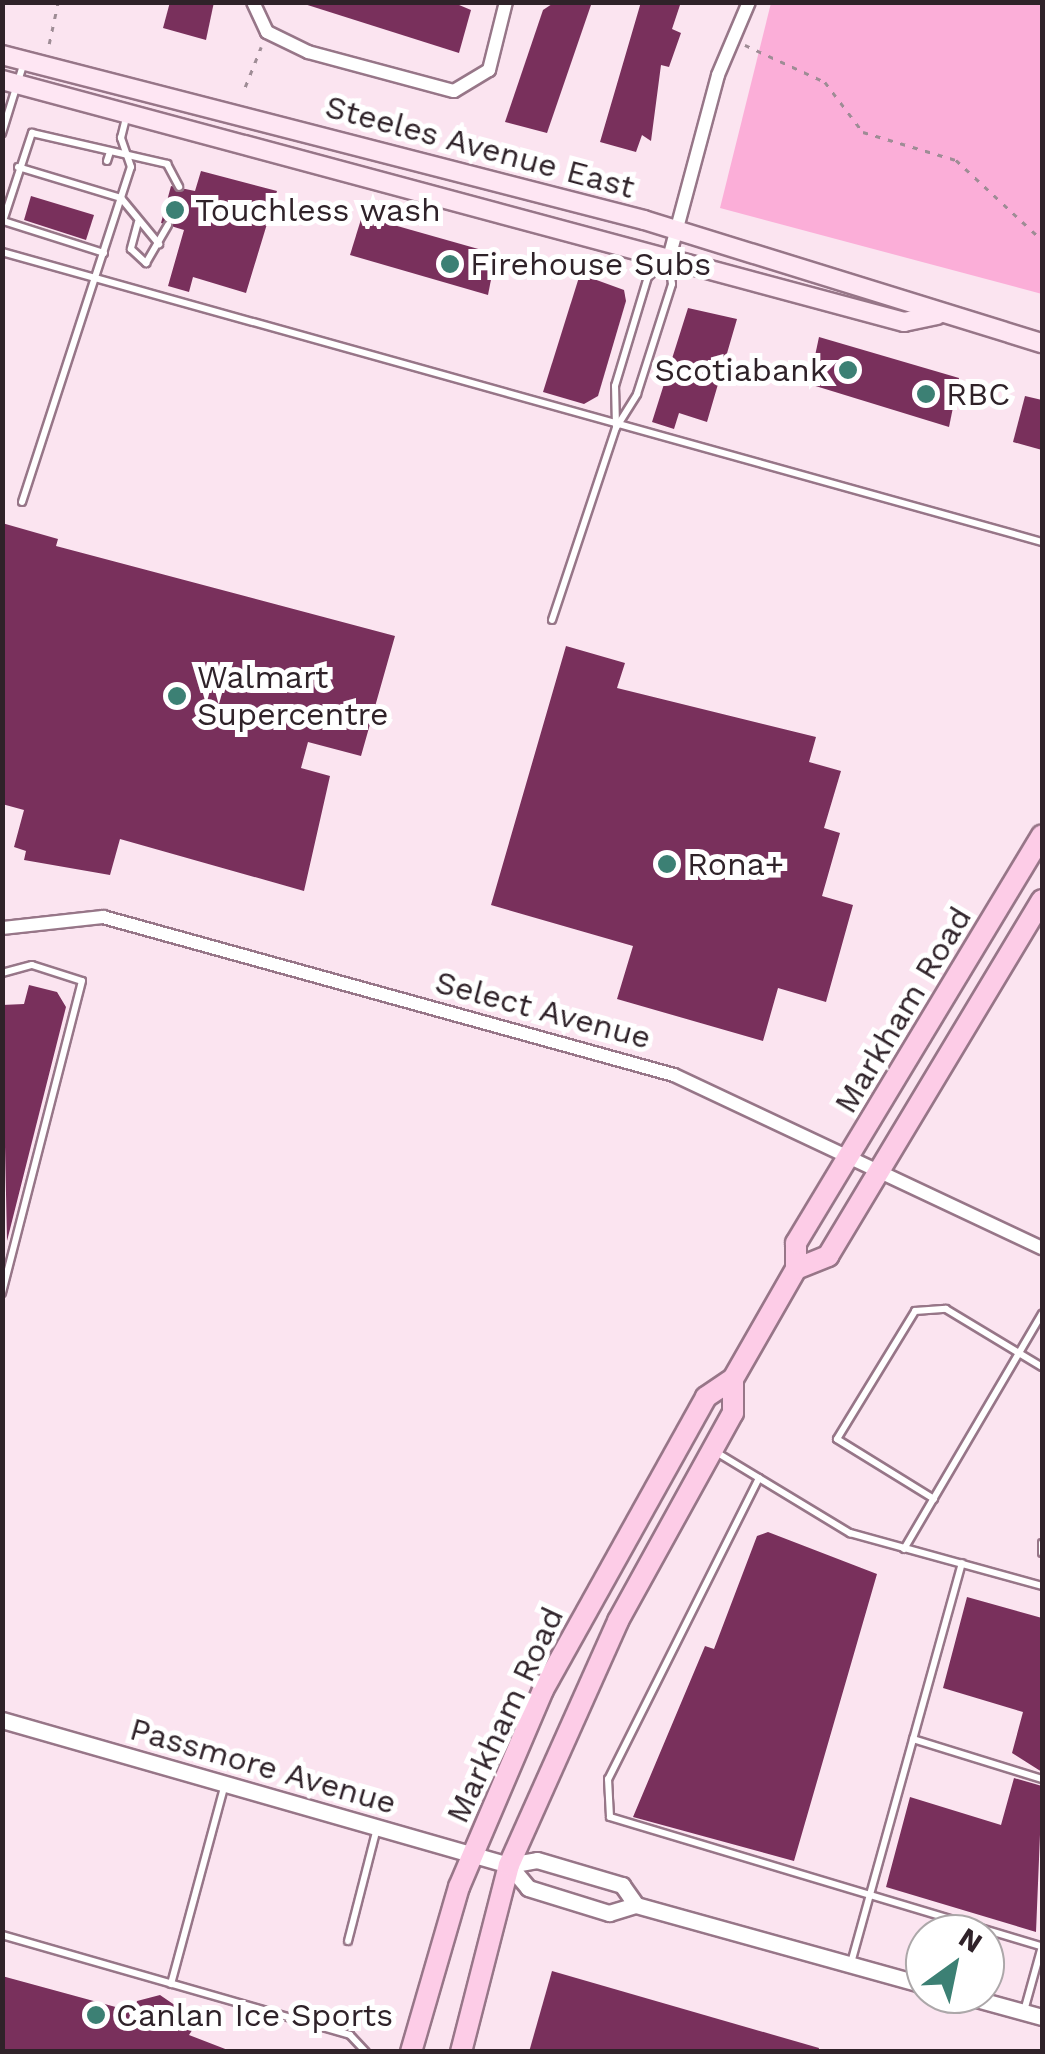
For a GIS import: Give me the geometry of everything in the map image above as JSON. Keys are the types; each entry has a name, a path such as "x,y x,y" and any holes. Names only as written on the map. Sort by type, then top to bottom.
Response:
{"main road":[{"name":"Steeles Avenue East","path":"2,55 676,230 904,296 937,315 1042,343"},
{"name":"Steeles Avenue East","path":"10,82 904,322 937,315"},
{"name":"Markham Road","path":"411,2052 472,1854 544,1690 706,1397 733,1379 796,1269 796,1243 1042,835"},
{"name":"Markham Road","path":"796,1269 828,1256 1042,900"},
{"name":"Markham Road","path":"461,2052 509,1865 618,1621 733,1413 733,1379"}],"street":[{"path":"252,2 266,32 454,91 489,70 506,2"},
{"path":"669,258 729,41 749,2"},
{"name":"Select Avenue","path":"2,928 102,917 674,1074 852,1154 1042,1248"},
{"name":"Passmore Avenue","path":"2,1720 509,1865 537,1860 622,1885 636,1905"},
{"name":"Passmore Avenue","path":"509,1865 528,1888 592,1908 636,1905 905,1979"},
{"path":"1005,2007 1042,2017"}],"lane":[{"path":"2,133 10,82 25,60"},
{"path":"22,502 121,198 128,112"},
{"path":"104,253 6,225 18,167 32,134 173,168 179,187"},
{"path":"89,156 92,147"},
{"path":"107,162 110,152"},
{"path":"41,174 45,164"},
{"path":"18,167 121,198 159,244"},
{"path":"60,180 63,170"},
{"path":"80,186 83,176"},
{"path":"98,191 101,180"},
{"path":"138,222 131,249 138,260 156,257 168,225"},
{"path":"2,252 616,428 1042,542"},
{"path":"616,428 615,386 648,277 669,258"},
{"path":"552,620 616,428 672,284 669,258"},
{"path":"2,973 32,966 82,981 2,1292"},
{"path":"934,1499 836,1438 915,1312 946,1309 1042,1368"},
{"path":"904,1550 1042,1314"},
{"path":"710,1449 850,1533 1042,1586"},
{"path":"759,1478 603,1799 610,1817 869,1898 1042,1946 1023,2012"},
{"path":"1042,1543 1042,1553"},
{"path":"851,1964 962,1562"},
{"path":"913,1739 1042,1779"},
{"path":"171,1984 225,1784"},
{"path":"348,1941 377,1827"},
{"path":"2,1935 350,2036 366,2052"}],"path":[{"path":"49,44 58,2"},
{"path":"245,88 266,32"},
{"path":"729,41 782,55 825,82 864,132 956,160 1042,240"}],"shaded area":[{"path":"771,3 1042,3 1042,294 720,208"}],"building":[{"path":"170,2 214,2 206,40 163,28"},
{"path":"298,2 452,2 471,10 459,53"},
{"path":"555,2 592,2 547,133 505,122 543,10"},
{"path":"641,2 681,2 672,29 681,33 669,67 661,65 651,141 642,135 636,152 600,142"},
{"path":"201,171 277,191 246,293 193,277 189,292 168,286 184,230 161,223 171,186 195,191"},
{"path":"31,196 94,215 86,240 24,220"},
{"path":"362,216 496,254 488,295 350,255"},
{"path":"580,274 624,290 626,301 598,396 584,404 543,392"},
{"path":"688,308 737,319 707,422 679,413 674,429 652,422"},
{"path":"819,337 959,378 949,427 809,384"},
{"path":"1025,396 1042,400 1042,450 1013,442"},
{"name":"Walmart Supercentre","path":"2,523 58,539 56,546 395,636 361,756 308,742 301,768 330,776 304,891 120,839 110,875 24,860 26,851 14,847 24,810 2,804"},
{"name":"Rona+","path":"566,646 625,663 617,688 816,737 809,762 841,771 824,828 840,833 822,896 853,905 826,1002 778,988 763,1041 617,999 633,946 491,905"},
{"path":"29,985 57,992 66,1007 7,1241 2,1005 24,1004"},
{"path":"768,1532 877,1574 794,1861 633,1817 705,1646 714,1649 757,1536"},
{"path":"967,1597 1042,1618 1042,1772 1012,1753 1023,1712 943,1688"},
{"path":"1014,1778 1042,1786 1036,1932 1005,1923 1005,1914 976,1914 886,1887 910,1797 1001,1825"},
{"path":"552,1971 819,2048 818,2052 529,2052"},
{"name":"Canlan Ice Sports","path":"2,1976 134,2012 137,2001 160,1995 198,2021 189,2035 233,2052 2,2052"}],"place":[{"name":"Touchless wash","path":"175,210"},
{"name":"Firehouse Subs","path":"450,264"},
{"name":"Scotiabank","path":"848,370"},
{"name":"RBC","path":"926,394"},
{"name":"Walmart Supercentre","path":"177,696"},
{"name":"Rona+","path":"667,864"},
{"name":"Canlan Ice Sports","path":"96,2015"}]}
